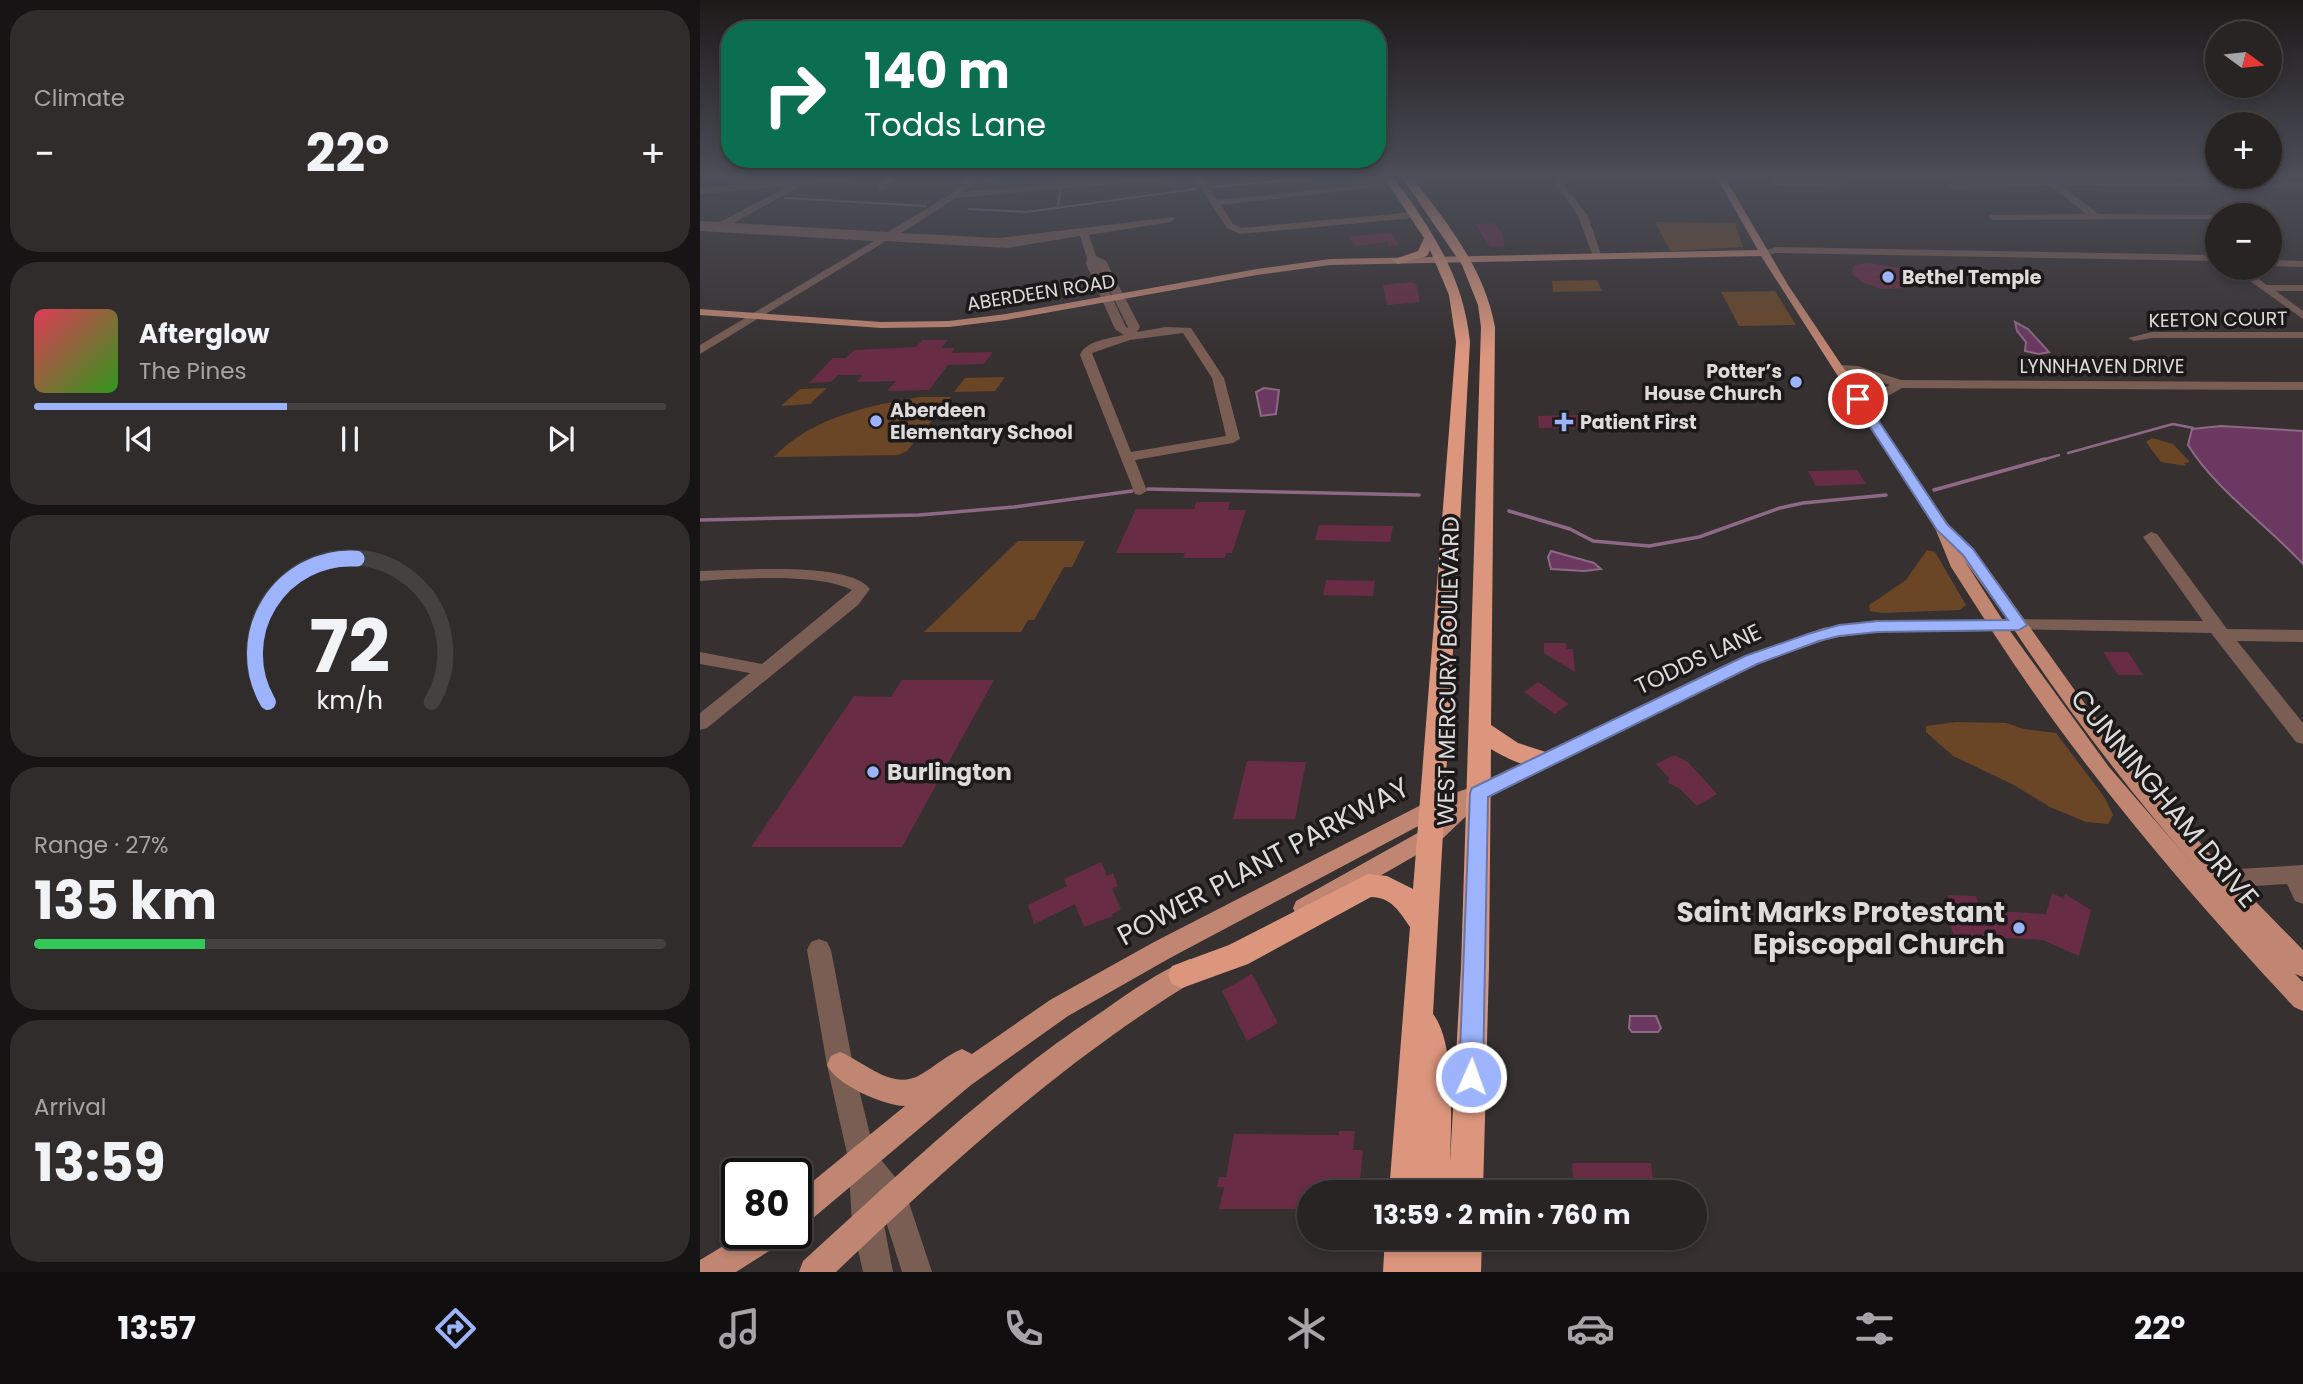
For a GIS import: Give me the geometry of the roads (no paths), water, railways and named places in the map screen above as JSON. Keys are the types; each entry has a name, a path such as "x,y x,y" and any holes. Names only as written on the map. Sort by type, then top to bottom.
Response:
{"highway":[{"name":"WEST MERCURY BOULEVARD","path":"1407,1180 1463,342 1457,294 1442,259 1427,235"},
{"name":"WEST MERCURY BOULEVARD","path":"1445,235 1466,259 1481,291 1488,327 1479,793 1466,1180"},
{"path":"1398,260 1423,253 1429,239"},
{"path":"1480,728 1497,744 1544,760"},
{"path":"1182,975 1238,955 1351,892 1368,886 1383,886 1398,891 1408,900 1424,925"},
{"path":"1419,1006 1436,1082 1433,1180"},
{"path":"1401,1272 1402,1250"},
{"path":"1430,1272 1431,1250"},
{"path":"1463,1272 1464,1250"}],"main road":[{"path":"1754,235 1942,527 1968,552 2019,625"},
{"name":"ABERDEEN ROAD","path":"700,312 881,325 934,325 1006,317 1295,266 1398,260 1764,253"},
{"path":"1942,527 1951,554 1996,624"},
{"name":"CUNNINGHAM DRIVE","path":"1996,624 2041,692 2154,837 2303,999"},
{"name":"TODDS LANE","path":"1479,793 1751,660 1829,632 1878,626 2019,625"},
{"name":"CUNNINGHAM DRIVE","path":"2019,625 2101,738 2221,878 2303,966"},
{"name":"POWER PLANT PARKWAY","path":"814,1272 998,1105 1108,1021 1479,793"},
{"name":"POWER PLANT PARKWAY","path":"812,1200 962,1076 1059,1008 1163,950 1431,822"},
{"path":"840,1065 882,1090 907,1095 929,1086 991,1041 1059,1008"},
{"path":"709,1272 747,1249"},
{"path":"730,1272 755,1249"}],"street":[{"path":"857,235 1007,245 1068,235"},
{"path":"700,350 888,235"},
{"path":"1084,235 1093,258 1091,264 1106,300 1121,329 1131,335"},
{"path":"1590,235 1598,256"},
{"path":"1764,253 2205,260"},
{"path":"1093,258 1101,261 1120,297 1134,327 1131,335"},
{"path":"2282,258 2286,261"},
{"path":"2282,261 2303,262"},
{"path":"2253,280 2303,316"},
{"path":"2264,288 2303,288"},
{"path":"1127,457 1233,439 1222,387 1191,333 1179,329 1131,335 1095,345 1086,352 1140,491"},
{"name":"KEETON COURT","path":"2134,338 2152,335 2303,335"},
{"name":"LYNNHAVEN DRIVE","path":"1839,369 1858,370 1900,384 2303,386"},
{"name":"LYNNHAVEN DRIVE","path":"1858,399 1877,397 1900,384"},
{"path":"2151,537 2219,631 2297,722 2303,737"},
{"path":"700,576 786,574 849,583 862,589 860,594 700,723"},
{"path":"2019,625 2303,636"},
{"path":"700,658 766,671"},
{"path":"2221,878 2300,881"},
{"path":"820,950 840,1065 862,1158 867,1223 878,1272"},
{"path":"862,1158 894,1198 917,1272"}],"waterway":[{"path":"2068,453 2173,424 2193,428"},
{"path":"2039,461 2059,455"},
{"path":"1934,490 2045,459"},
{"path":"1148,489 1419,495"},
{"path":"700,520 919,515 1014,507 1132,491"},
{"path":"1509,511 1570,529 1593,541 1649,546 1699,537 1780,508 1803,503 1886,495"}],"place":[{"name":"Bethel Temple","path":"1888,277"},
{"name":"Potter’s House Church","path":"1796,382"},
{"name":"Aberdeen Elementary School","path":"876,421"},
{"name":"Patient First","path":"1564,422"},
{"name":"Burlington","path":"873,772"},
{"name":"Saint Marks Protestant Episcopal Church","path":"2019,928"}]}
